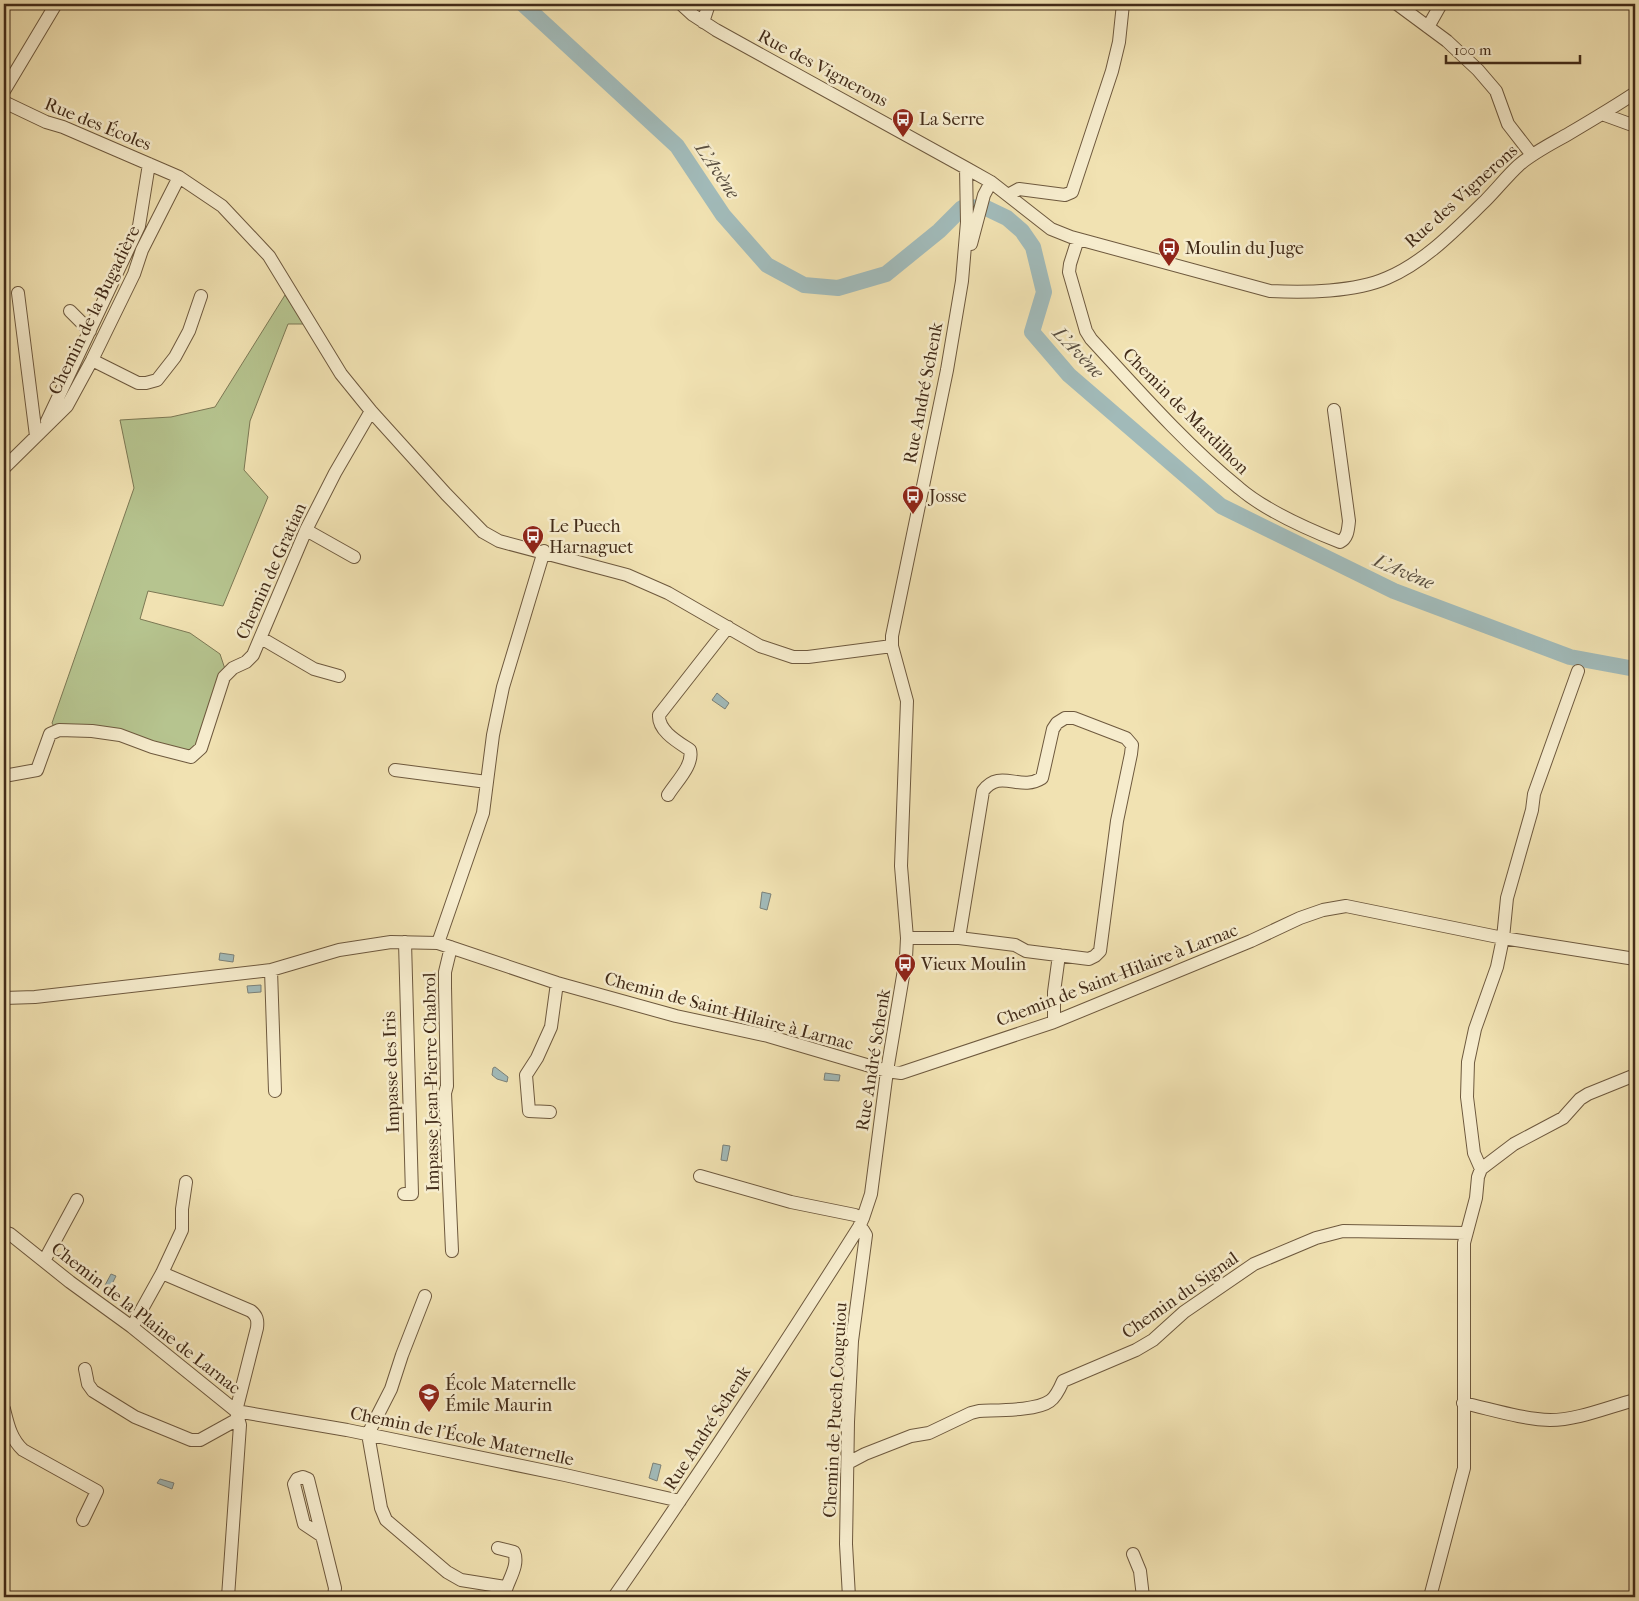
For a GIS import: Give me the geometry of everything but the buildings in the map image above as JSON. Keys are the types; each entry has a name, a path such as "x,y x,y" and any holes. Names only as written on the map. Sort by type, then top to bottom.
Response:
{"street":[{"path":"4,91 56,4"},
{"name":"Rue des Vignerons","path":"681,4 703,22 991,182 1051,229 1078,239 1270,292 1302,293 1357,287 1379,281 1394,274 1441,242 1487,199 1507,176 1532,156 1635,93"},
{"path":"703,22 709,4"},
{"path":"1008,195 1019,189 1065,195 1072,192 1112,71 1119,42 1123,4"},
{"path":"1397,4 1447,41 1472,64 1496,91 1508,124 1532,156"},
{"path":"1428,27 1442,4"},
{"name":"Rue des Écoles","path":"4,102 46,122 63,127 179,177 222,206 269,256 341,374 371,412 483,532 499,540 628,575 668,593 760,646 793,657 808,657 892,646"},
{"path":"1602,114 1635,126"},
{"path":"46,426 138,226 149,164"},
{"name":"Rue André Schenk","path":"966,168 967,191 972,223"},
{"name":"Chemin de la Bugadière","path":"4,468 67,406 92,360 134,274 142,250 179,177"},
{"name":"Rue André Schenk","path":"614,1597 680,1501 861,1223 871,1194 887,1071 906,958 907,938 901,866 907,701 892,646 892,636 947,370 972,223 991,182"},
{"name":"Chemin de Mardilhon","path":"1078,239 1069,272 1086,331 1091,338 1182,435 1240,489 1289,519 1340,542 1348,532 1349,522 1334,410"},
{"path":"18,293 36,436"},
{"path":"92,360 138,383 157,380 175,357 189,331 200,296"},
{"path":"70,310 90,331"},
{"name":"Chemin de Gratian","path":"4,776 37,770 50,734 60,730 92,731 120,736 191,757 201,748 224,677 233,668 246,662 253,655 282,582 306,530 335,473 371,412"},
{"path":"306,530 354,557"},
{"path":"438,943 483,814 493,735 503,687 544,552"},
{"path":"668,795 692,756 690,750 663,729 659,721 659,715 728,627"},
{"path":"261,638 314,669 338,676"},
{"path":"1481,1169 1474,1153 1467,1097 1468,1062 1475,1029 1497,967 1503,938 1507,898 1532,810 1534,794 1578,671"},
{"path":"907,938 959,938 1015,944 1026,951 1089,960 1095,956 1100,951 1117,821 1132,745 1126,738 1074,718 1065,718 1058,722 1054,729 1042,778 1035,783 995,780 988,783 983,791 959,938"},
{"path":"395,770 487,782"},
{"name":"Chemin de Saint-Hilaire à Larnac","path":"4,998 35,997 271,970 339,950 391,942 438,943 557,984 676,1016 768,1036 887,1071 901,1072 1054,1022 1251,941 1300,918 1323,910 1346,906 1503,938 1635,959"},
{"name":"Impasse des Iris","path":"404,1194 412,1194 405,942"},
{"name":"Impasse Jean-Pierre Chabrol","path":"451,948 445,972 447,1086 445,1093 456,1216 452,1251"},
{"path":"1054,1022 1054,992 1059,956"},
{"path":"271,970 275,1092"},
{"path":"550,1112 529,1110 526,1075 537,1058 550,1027 557,984"},
{"path":"1430,1597 1464,1468 1463,1404 1466,1233 1476,1198 1481,1169 1514,1144 1563,1118 1580,1099 1588,1094 1635,1075"},
{"path":"700,1176 791,1202 855,1214 861,1223"},
{"path":"132,1327 162,1273 182,1230 182,1210 186,1182"},
{"path":"44,1261 77,1200"},
{"name":"Chemin de Puech Couguiou","path":"849,1597 846,1544 852,1341 866,1235 861,1223"},
{"name":"Chemin du Signal","path":"848,1464 864,1454 911,1436 929,1433 970,1413 1038,1407 1052,1401 1062,1381 1136,1350 1152,1340 1184,1312 1254,1264 1316,1238 1343,1231 1466,1233"},
{"name":"Chemin de la Plaine de Larnac","path":"4,1232 10,1234 132,1327 237,1415 240,1425 228,1597"},
{"path":"85,1369 88,1384 93,1391 136,1417 191,1440 200,1440 237,1415 242,1382 258,1328 256,1315 251,1311 162,1273"},
{"path":"425,1296 391,1389 368,1434 381,1508 384,1517 390,1524 447,1572 461,1580 504,1592 512,1578 516,1556 511,1550 498,1548"},
{"path":"1463,1404 1530,1418 1550,1420 1578,1416 1635,1400"},
{"path":"4,1410 16,1443 23,1450 98,1491 83,1520"},
{"name":"Chemin de l'École Maternelle","path":"237,1415 368,1434 680,1501"},
{"path":"322,1536 335,1588 334,1597"},
{"path":"1133,1554 1140,1571 1143,1597"}],"green space":[{"path":"285,295 304,324 288,324 250,421 244,470 268,497 223,606 148,591 140,619 190,633 220,654 225,669 200,743 189,752 86,726 57,732 52,723 134,488 120,420 171,417 215,407"}],"water":[{"path":"717,693 729,703 725,709 712,700"},
{"path":"762,892 771,894 767,910 760,908"},
{"path":"220,953 234,955 233,962 219,960"},
{"path":"261,985 261,992 248,993 247,986"},
{"path":"495,1067 508,1077 507,1082 497,1079 492,1075 493,1068"},
{"path":"825,1073 840,1075 839,1081 824,1080"},
{"path":"723,1145 730,1146 727,1161 721,1160"},
{"path":"111,1274 116,1276 108,1292 103,1289"},
{"path":"653,1463 661,1465 657,1481 649,1478"},
{"path":"160,1479 174,1483 172,1489 157,1483"}],"waterway":[{"name":"L'Avène","path":"523,4 677,146 723,215 767,265 804,285 838,288 886,274 939,231 962,208 984,207 1007,218 1022,231 1033,247 1044,292 1032,332 1069,375 1221,506 1394,591 1570,657 1635,669"}],"place":[{"name":"La Serre","path":"903,138"},
{"name":"Moulin du Juge","path":"1169,267"},
{"name":"Josse","path":"913,515"},
{"name":"Le Puech Harnaguet","path":"533,555"},
{"name":"Vieux Moulin","path":"905,983"},
{"name":"École Maternelle Émile Maurin","path":"429,1413"}]}
